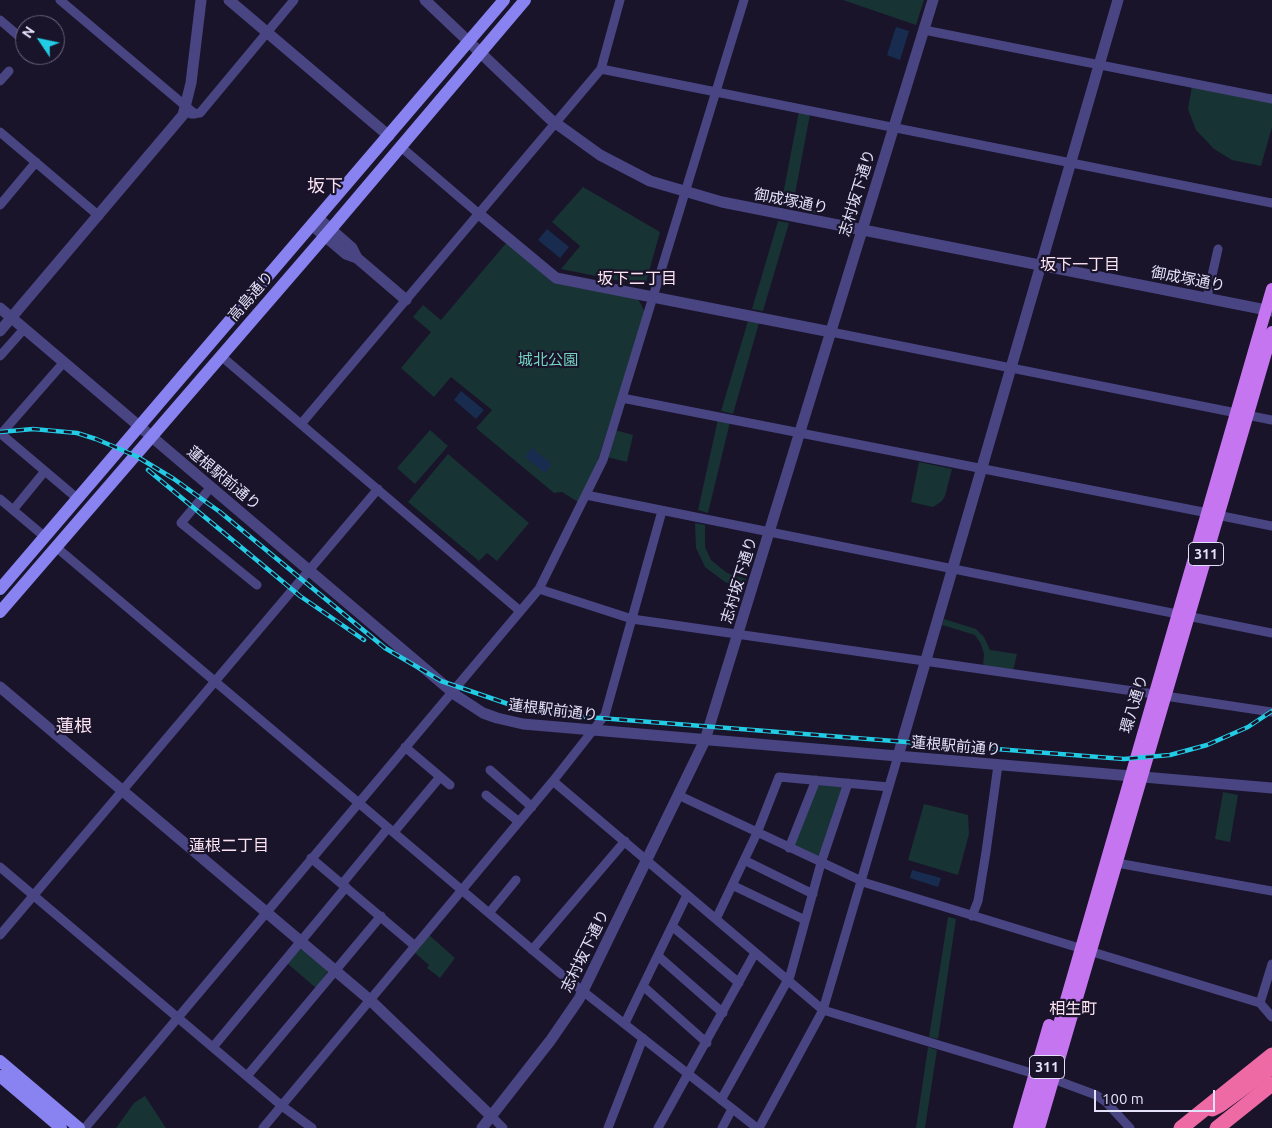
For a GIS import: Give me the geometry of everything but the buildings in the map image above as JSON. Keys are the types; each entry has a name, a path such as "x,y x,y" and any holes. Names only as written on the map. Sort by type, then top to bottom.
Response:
{"highway":[{"path":"1176,1127 1272,1055"},
{"path":"1176,1127 1220,1105 1272,1067"},
{"path":"1210,1128 1272,1075"},
{"path":"1217,1128 1272,1085"}],"main road":[{"name":"高島通り","path":"0,589 504,0"},
{"name":"高島通り","path":"0,612 328,233 525,0"},
{"name":"環八通り","path":"1039,1128 1136,777 1241,414 1269,310 1272,289"},
{"name":"環八通り","path":"1241,414 1272,332"},
{"name":"環八通り","path":"1029,1128 1064,1006 1087,952 1117,863 1136,777"},
{"path":"1019,1128 1064,978 1073,958 1087,952 1082,1003 1047,1128"},
{"path":"0,1061 79,1128"},
{"path":"0,1076 62,1128"}],"street":[{"path":"0,331 188,112 201,0"},
{"path":"229,0 389,136"},
{"path":"63,1 188,112 200,113 294,0"},
{"name":"御成塚通り","path":"424,0 555,123 616,165 650,181 685,193 862,230 1188,292 1269,310"},
{"path":"302,424 601,69 620,0"},
{"path":"85,1128 539,589 603,460 744,0"},
{"name":"志村坂下通り","path":"482,1128 568,1017 705,740 933,0"},
{"path":"56,547 532,950 758,1128 823,1010 1118,0"},
{"path":"0,20 15,32"},
{"path":"924,30 1272,99"},
{"path":"601,69 1272,203"},
{"path":"0,81 9,71"},
{"path":"0,132 99,216"},
{"path":"401,147 556,278 1272,420"},
{"path":"0,205 36,162"},
{"path":"316,222 328,233 352,248 357,258 406,300"},
{"path":"1208,293 1218,249"},
{"name":"蓮根駅前通り","path":"0,308 452,692 483,713 511,723 594,731 1272,788"},
{"path":"0,356 24,328"},
{"path":"221,356 520,611"},
{"path":"64,362 1,434 78,499"},
{"path":"622,398 1272,526"},
{"path":"13,510 45,472"},
{"path":"211,487 181,522 257,585"},
{"path":"0,935 378,489"},
{"path":"586,495 1272,633"},
{"path":"0,499 45,537"},
{"path":"263,1128 594,731 604,715 662,511"},
{"path":"539,589 632,619 1272,712"},
{"path":"0,687 370,1000 503,1128"},
{"path":"405,748 450,785"},
{"path":"972,916 978,901 998,765"},
{"path":"490,770 532,807"},
{"path":"213,1047 302,942 344,886 440,776"},
{"path":"716,919 757,833 779,777 889,787"},
{"path":"789,848 816,780"},
{"path":"553,781 823,1010 1035,1074"},
{"path":"721,1100 786,980 790,976 812,894 848,783"},
{"path":"486,795 519,822"},
{"path":"678,795 861,881 1087,952 1260,1003 1272,1017"},
{"path":"532,950 624,841"},
{"path":"311,858 415,946"},
{"path":"744,860 812,894"},
{"path":"1117,863 1272,891"},
{"path":"0,867 282,1106 312,1128"},
{"path":"489,912 516,880"},
{"path":"732,885 805,920"},
{"path":"625,1023 687,895"},
{"path":"247,1076 381,916"},
{"path":"672,926 739,983"},
{"path":"658,1128 756,953"},
{"path":"658,956 723,1013"},
{"path":"1260,1003 1272,964"},
{"path":"643,986 707,1043"},
{"path":"608,1128 643,1038"},
{"path":"1176,1127 1272,1048"},
{"path":"1061,1082 1096,1095 1106,1102 1130,1128"},
{"path":"722,1128 732,1109"}],"green space":[{"path":"843,0 924,0 916,25"},
{"path":"1192,86 1272,103 1272,127 1261,166 1232,160 1214,149 1196,130 1188,109"},
{"path":"799,111 810,114 793,205 819,211 819,214 781,205"},
{"path":"583,187 660,232 645,286 561,269 580,246 552,222"},
{"path":"778,221 789,223 763,311 752,309"},
{"name":"城北公園","path":"507,242 553,283 638,299 645,312 597,463 578,502 562,492 554,493 476,428 492,410 451,377 434,397 401,368 431,332 413,317 423,305 441,320"},
{"path":"748,321 759,323 733,414 721,411"},
{"path":"718,419 730,422 708,513 698,510"},
{"path":"430,430 448,446 415,484 397,468"},
{"path":"615,430 633,435 627,462 607,457"},
{"path":"448,454 529,523 497,561 487,553 479,561 408,502"},
{"path":"919,462 952,469 945,496 942,501 933,507 911,502"},
{"path":"695,523 705,525 705,547 711,560 727,573 746,579 744,588 725,582 705,567 696,548"},
{"path":"944,619 976,629 984,637 990,650 1017,654 1013,671 983,667 984,654 981,644 975,635 942,625"},
{"path":"818,782 842,784 844,788 821,855 818,857 794,846"},
{"path":"1223,792 1238,795 1230,842 1215,839"},
{"path":"924,804 968,815 969,834 958,875 908,860"},
{"path":"948,917 956,919 938,1039 929,1037"},
{"path":"429,935 455,958 440,978 427,968 429,965 414,952"},
{"path":"299,949 304,950 328,971 316,988 287,963"},
{"path":"928,1047 937,1050 925,1128 916,1128"},
{"path":"145,1096 166,1128 116,1128 134,1103"}],"water":[{"path":"896,27 909,31 900,60 887,55"},
{"path":"547,229 569,247 560,258 538,240"},
{"path":"461,391 484,410 476,419 454,400"},
{"path":"532,448 552,464 545,473 525,457"},
{"path":"912,870 941,878 938,887 910,878"}],"railway":[{"path":"0,432 33,429 77,433 136,456 174,479 220,512 385,648 441,681 517,707 574,716 1124,759 1170,755 1207,745 1248,727 1272,711"},
{"path":"148,470 300,596 364,640"}],"district":[{"name":"坂下","path":"325,186"},
{"name":"坂下一丁目","path":"1080,265"},
{"name":"坂下二丁目","path":"637,279"},
{"name":"蓮根","path":"74,726"},
{"name":"蓮根二丁目","path":"229,846"},
{"name":"相生町","path":"1073,1009"}]}
